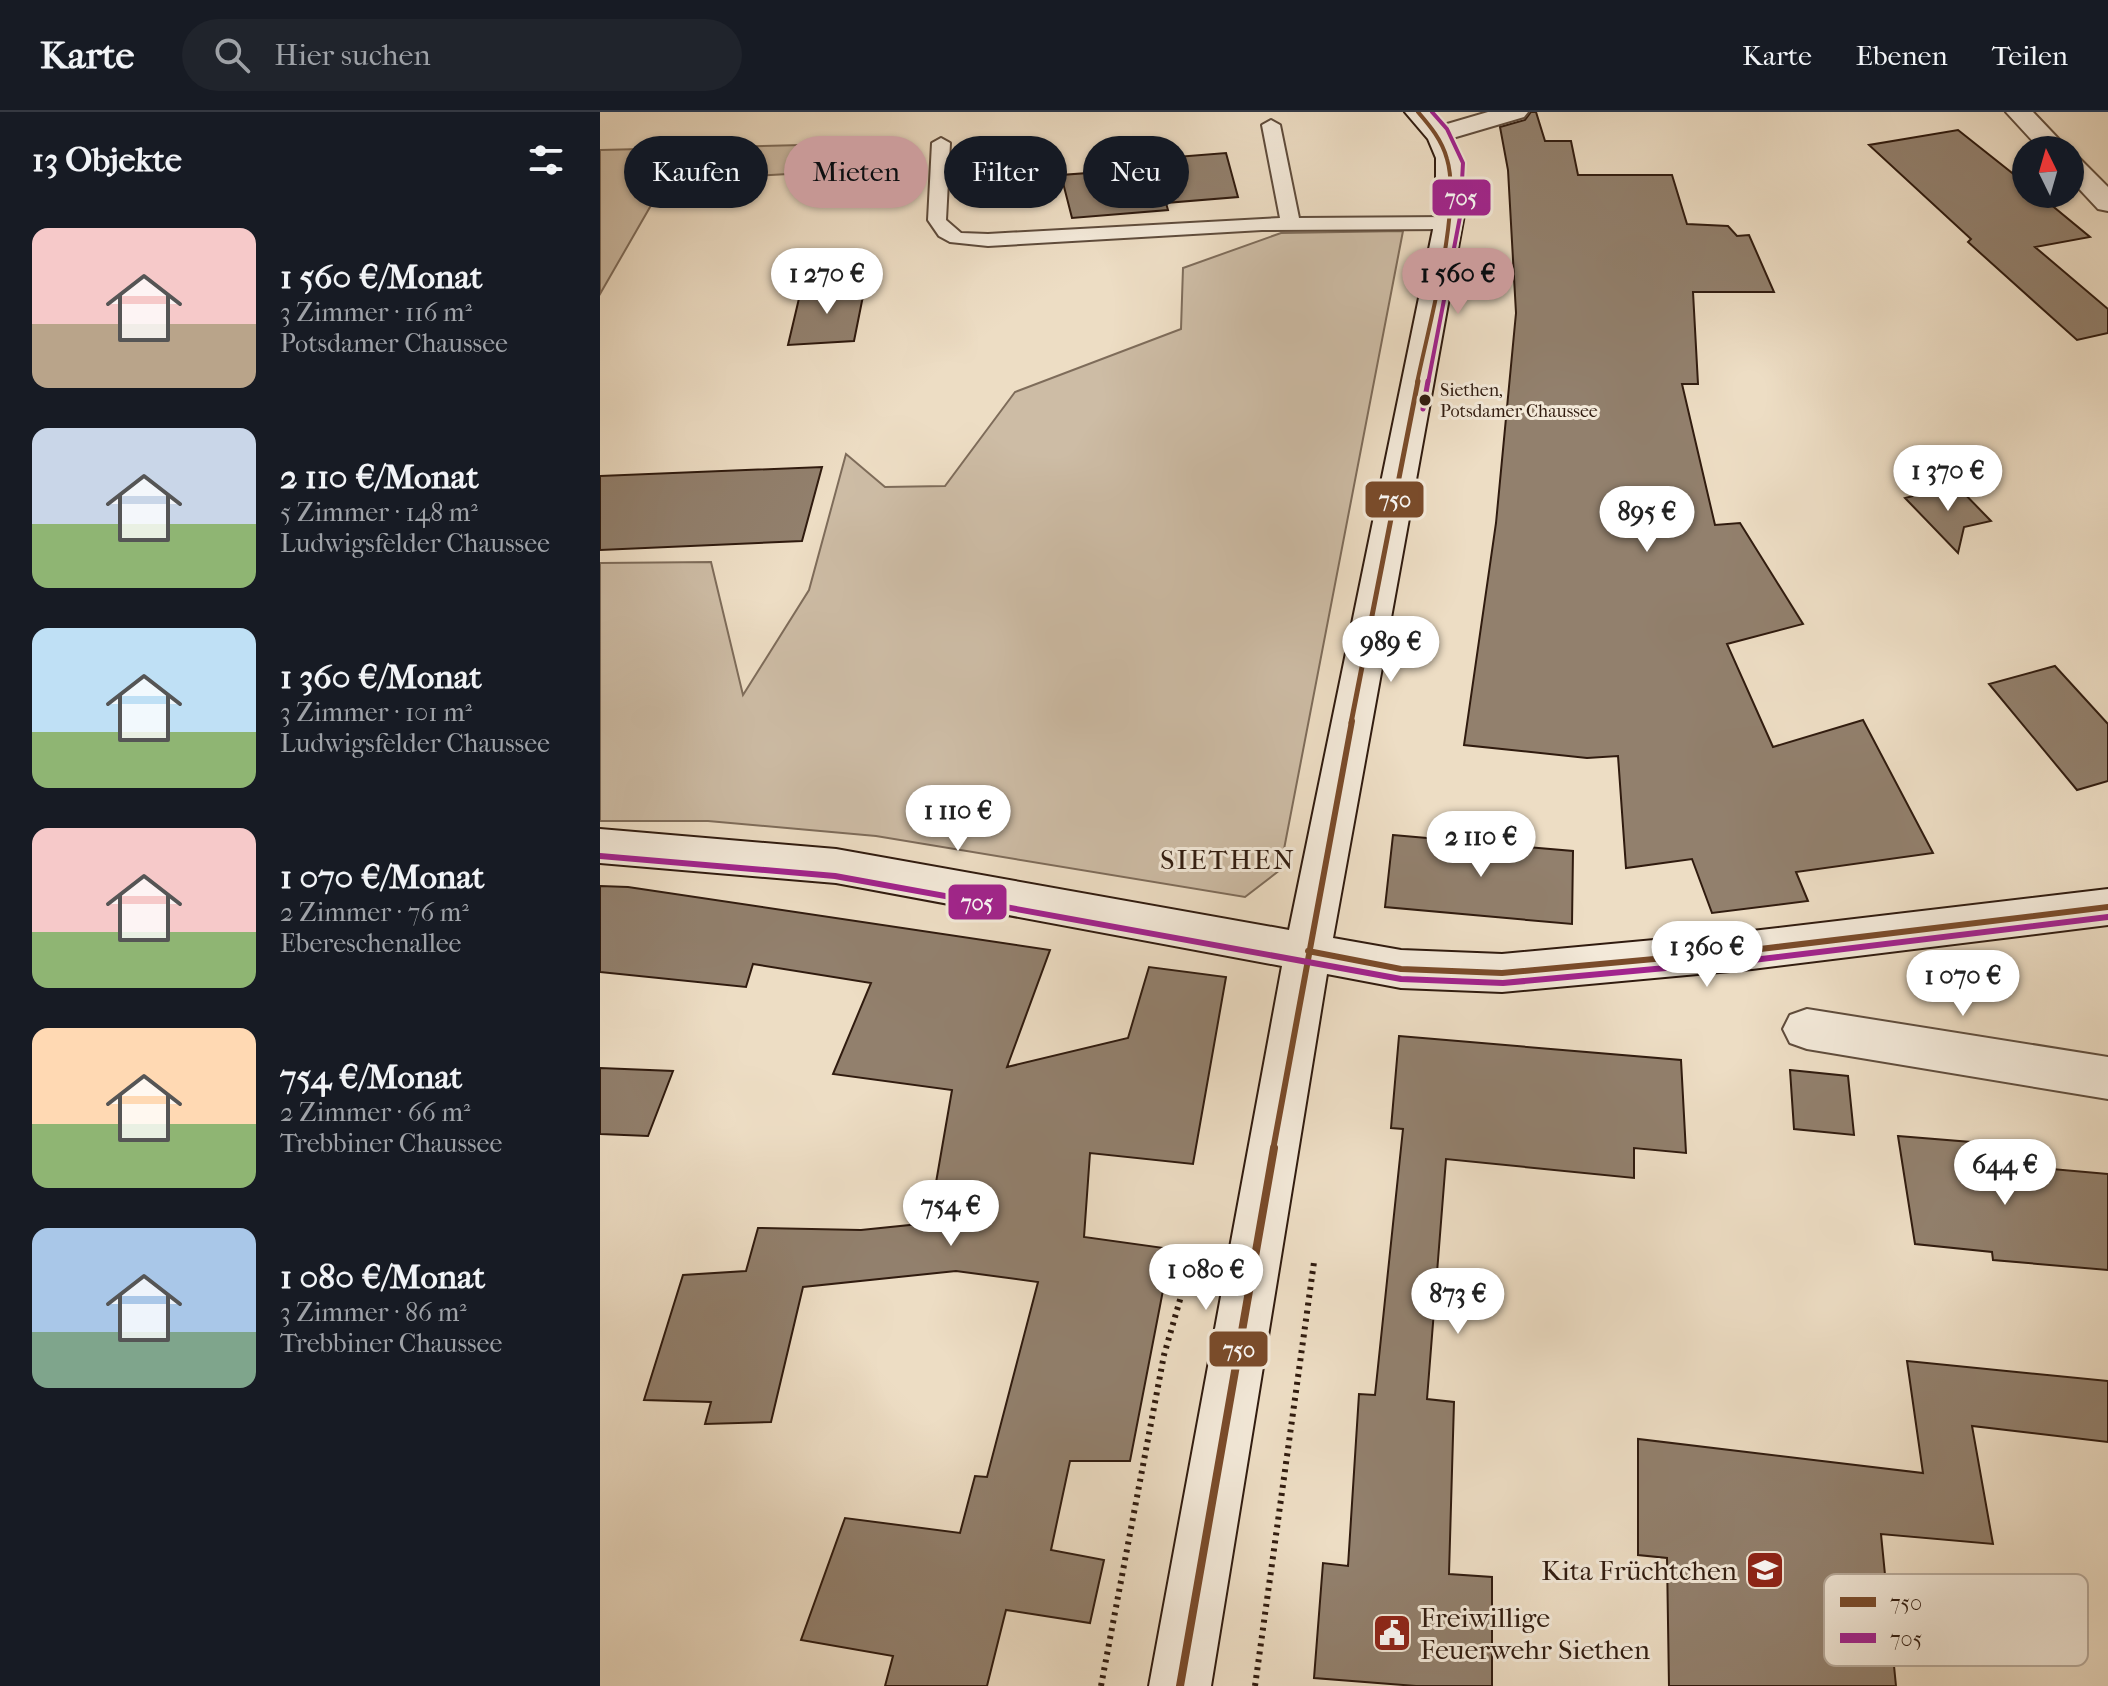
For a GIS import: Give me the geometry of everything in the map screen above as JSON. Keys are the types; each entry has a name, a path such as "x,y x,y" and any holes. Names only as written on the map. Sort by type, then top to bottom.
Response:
{"main road":[{"path":"1180,1686 1308,951 1449,223 1453,162 1439,134 1418,112"},
{"path":"1439,134 1515,112"},
{"path":"2019,112 2042,136"},
{"path":"2084,178 2108,203"},
{"path":"600,846 836,866 1401,969 1502,973 1752,950 2108,907"},
{"path":"1807,1029 2108,1078"}],"lane":[{"path":"1271,125 1291,224"},
{"path":"941,143 937,220 946,232 957,238 988,240 1291,224 1449,223"}],"path":[{"path":"1101,1686 1164,1355 1199,1236"},
{"path":"1255,1686 1316,1250"}],"shaded area":[{"path":"784,145 784,174 768,175 768,146"},
{"path":"624,149 624,208 649,208 600,294 600,150"},
{"path":"1403,231 1280,870 1245,897 876,836 708,821 600,821 600,563 711,562 743,695 809,590 846,454 885,487 945,486 1015,392 1181,329 1183,268 1281,233"}],"building":[{"path":"1531,112 1536,112 1545,141 1571,141 1578,175 1672,175 1687,224 1728,226 1737,236 1749,235 1774,292 1693,292 1698,384 1682,384 1715,525 1740,523 1803,624 1727,644 1773,747 1863,720 1933,853 1796,872 1808,901 1712,913 1692,859 1626,868 1618,756 1587,758 1464,745 1496,523 1516,313 1508,170 1500,127 1525,120"},
{"path":"1958,130 2012,173 2012,208 2055,208 2090,237 2035,247 2108,309 2108,333 2077,340 1968,242 1971,239 1869,145"},
{"path":"1226,153 1238,197 1189,201 1189,156"},
{"path":"1083,173 1083,208 1168,210 1072,218 1067,198 1067,175"},
{"path":"865,286 854,341 788,345 801,290"},
{"path":"822,467 802,541 600,550 600,476"},
{"path":"1956,485 1991,521 1964,527 1958,553 1905,498"},
{"path":"2055,666 2108,724 2108,781 2077,790 1989,684"},
{"path":"1393,835 1573,851 1572,924 1385,907"},
{"path":"600,886 628,887 1050,950 1007,1067 1128,1038 1149,967 1226,977 1193,1164 1090,1153 1084,1237 1171,1249 1130,1461 1070,1461 1051,1550 1104,1560 1090,1623 1006,1610 987,1686 885,1686 893,1656 801,1640 845,1518 960,1533 975,1476 987,1477 1038,1282 956,1271 803,1287 771,1422 705,1424 711,1402 644,1400 683,1275 746,1271 758,1228 861,1230 929,1223 952,1090 833,1074 871,983 753,964 746,987 600,972"},
{"path":"1399,1036 1681,1060 1686,1153 1634,1148 1634,1178 1446,1159 1427,1399 1454,1402 1449,1574 1492,1577 1492,1686 1416,1686 1314,1678 1323,1563 1348,1566 1359,1394 1375,1395 1403,1129 1391,1128"},
{"path":"600,1068 673,1071 648,1136 600,1134"},
{"path":"1790,1070 1848,1076 1854,1135 1794,1129"},
{"path":"1898,1136 1971,1142 1974,1162 2108,1174 2108,1270 1993,1260 1992,1252 1915,1244"},
{"name":"Kita Früchtchen","path":"1907,1361 2108,1381 2108,1442 1972,1426 1993,1544 1881,1534 1885,1574 1824,1574 1824,1666 1894,1666 1896,1686 1669,1686 1667,1558 1638,1555 1638,1439 1923,1473"}],"transit line":[{"name":"750","path":"1180,1686 1315,910 1450,215 1448,159 1437,137 1418,112"},
{"name":"705","path":"1423,409 1460,217 1463,163 1447,129 1432,112"},
{"name":"705","path":"600,856 835,876 1401,979 1503,983 1753,960 2108,917"},
{"name":"750","path":"1308,951 1401,969 1502,973 1752,950 2108,907"}],"place":[{"name":"Siethen, Potsdamer Chaussee","path":"1425,400"},
{"name":"Kita Früchtchen","path":"1765,1570"},
{"name":"Freiwillige Feuerwehr Siethen","path":"1392,1633"}],"district":[{"name":"SIETHEN","path":"1228,859"}]}
